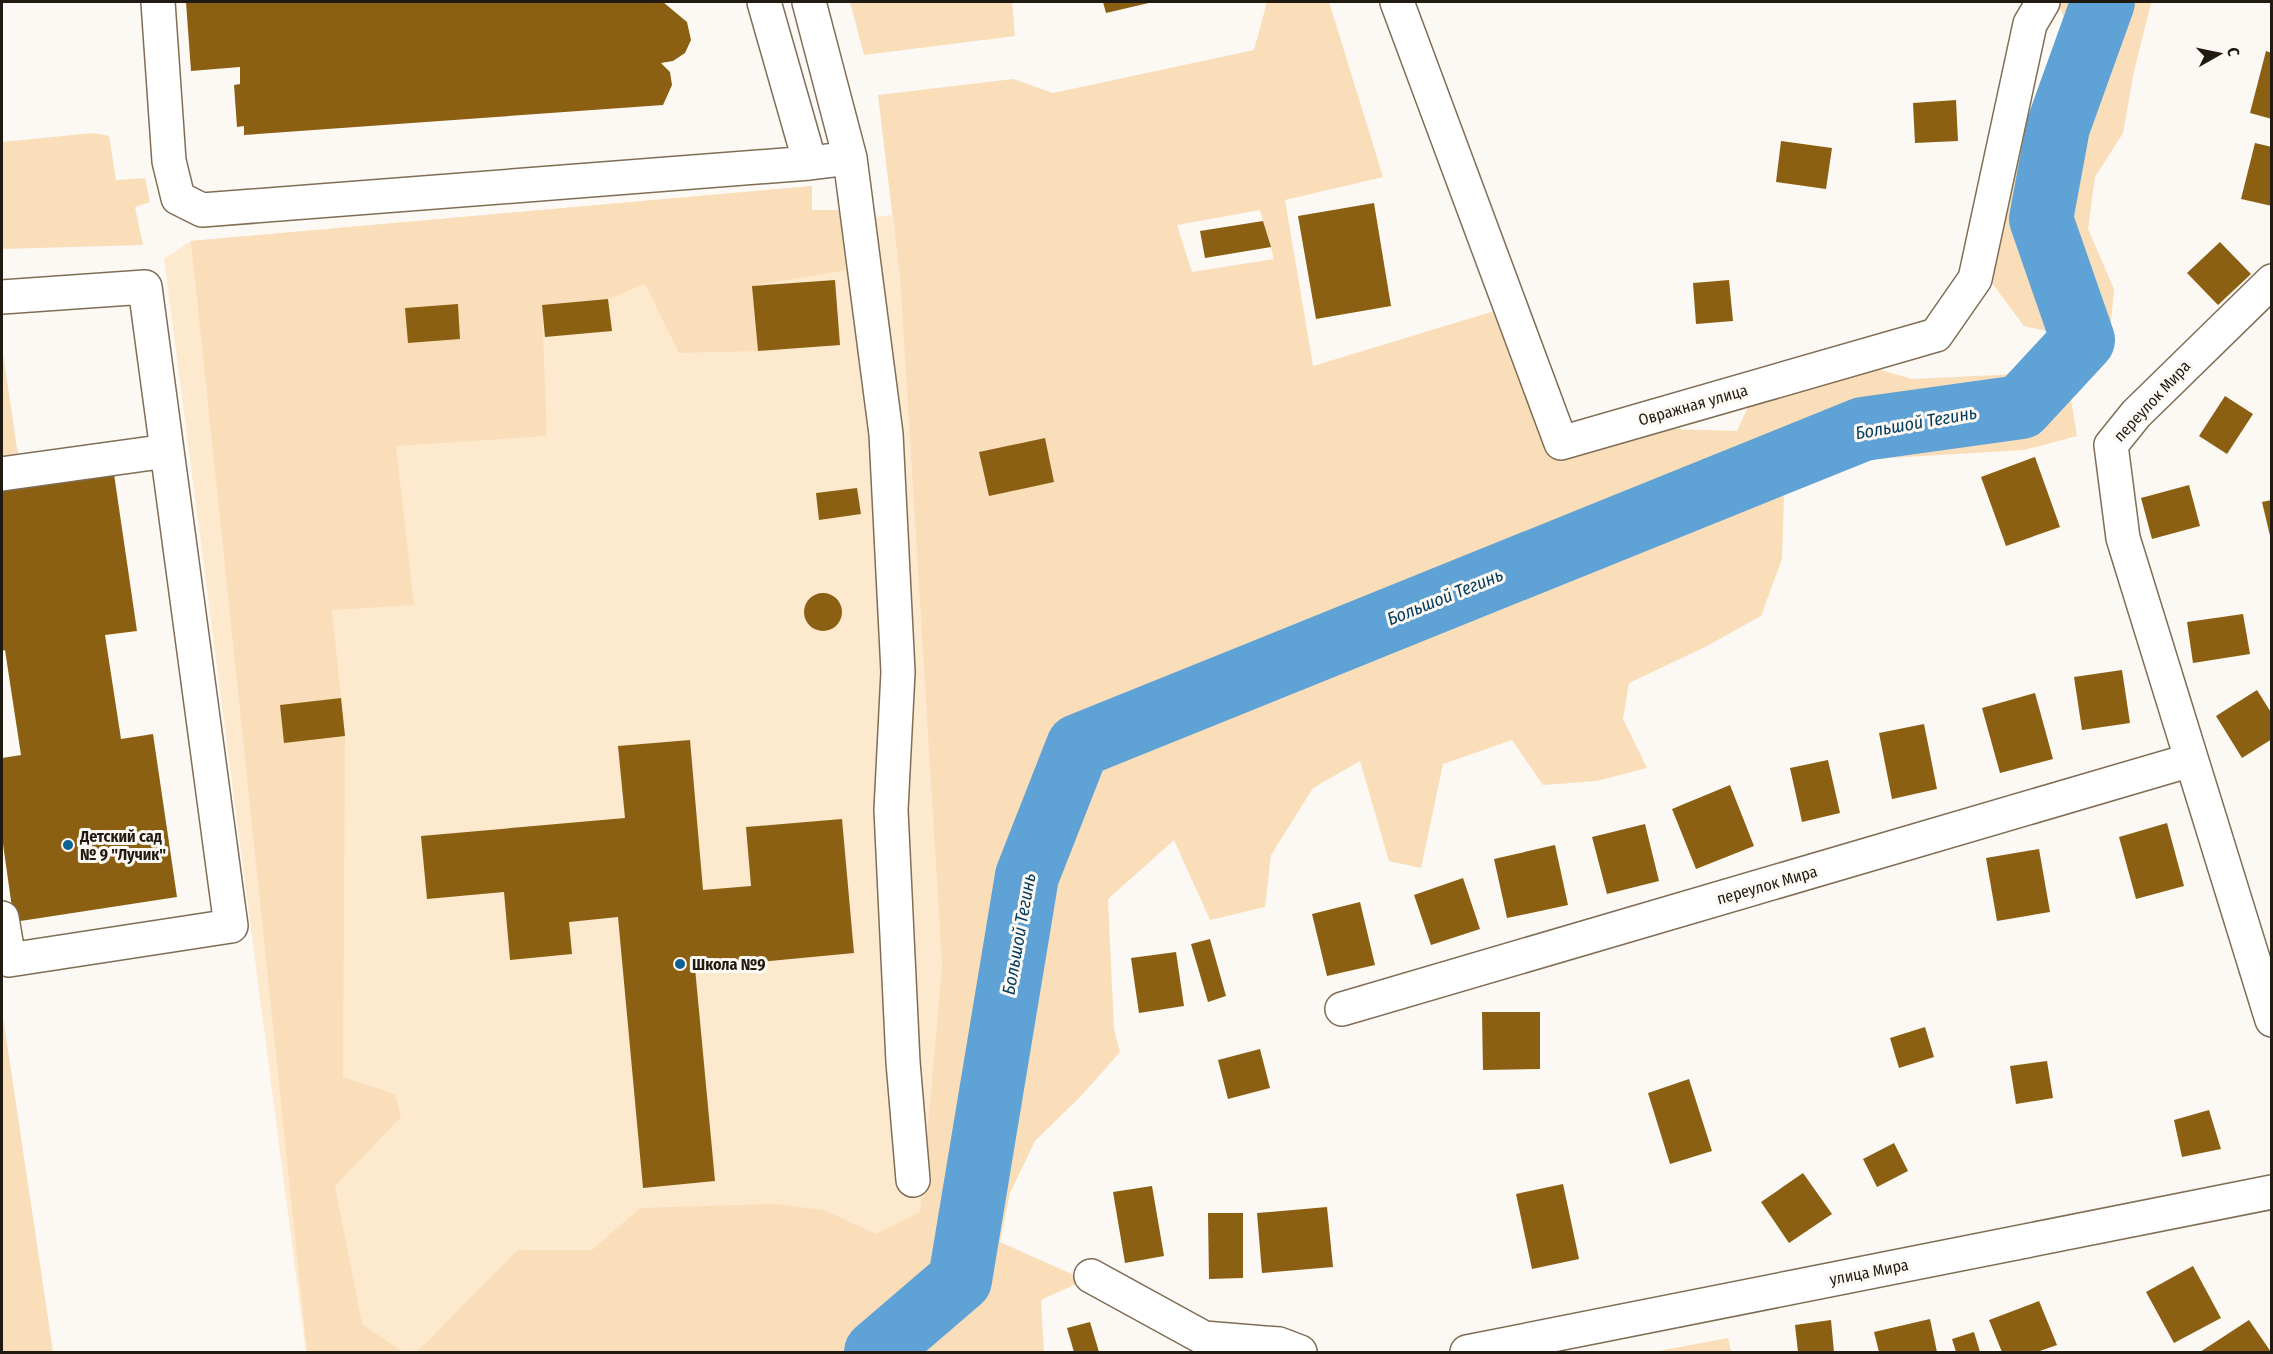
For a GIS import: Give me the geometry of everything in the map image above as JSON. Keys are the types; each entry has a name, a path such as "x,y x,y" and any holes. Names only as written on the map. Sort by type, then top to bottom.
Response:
{"street":[{"path":"158,2 169,161 178,198 202,210 850,158"},
{"path":"764,2 810,163"},
{"path":"809,2 850,158 886,434 898,672 891,810 903,1062 913,1180"},
{"name":"Овражная улица","path":"1397,2 1561,443 1936,335 1975,279 2030,24 2043,2"},
{"name":"переулок Мира","path":"2271,281 2136,414 2112,445 2123,538 2271,1020"},
{"path":"2,297 146,287 231,926 9,960 2,918"},
{"path":"2,474 167,451"},
{"name":"переулок Мира","path":"1342,1009 2191,760"},
{"name":"улица Мира","path":"1467,1353 2271,1192"},
{"path":"1091,1276 1205,1345 1279,1344 1300,1353"}],"shaded area":[{"path":"850,2 1012,2 1015,36 864,55"},
{"path":"1267,2 1329,2 1383,177 1285,200 1313,366 1511,306 1561,443 1673,429 1737,431 1758,386 1847,360 1912,379 2018,374 2069,387 2077,436 2024,450 1873,459 1784,495 1782,559 1761,616 1705,647 1629,683 1623,719 1647,768 1597,781 1543,785 1512,740 1443,764 1421,868 1389,861 1360,761 1313,788 1271,855 1265,907 1210,920 1174,840 1108,899 1114,1029 1120,1052 1082,1095 1035,1141 1010,1193 1000,1242 1085,1280 1041,1300 1044,1352 417,1352 518,1250 592,1250 640,1208 774,1204 824,1210 876,1234 920,1212 942,966 900,279 878,95 1013,79 1053,93 1254,50","holes":["1260,210 1274,259 1192,272 1177,225"]},
{"path":"2062,2 2153,2 2134,71 2123,133 2095,177 2088,229 2114,289 2109,345 2024,326 1989,279 2008,167 2074,39 2059,6"},
{"path":"93,133 109,136 116,180 145,178 150,202 135,207 143,245 2,249 2,142"},
{"path":"812,186 812,210 839,210 841,222 892,215 900,279 942,966 920,1212 748,1352 306,1352 164,259 191,241"},
{"path":"812,186 812,210 839,210 846,270 752,286 758,351 679,353 645,284 608,299 542,305 547,436 396,446 414,605 332,610 345,736 343,1077 395,1094 401,1117 335,1186 362,1324 403,1352 307,1352 191,241"},
{"path":"2,347 18,455 2,456"},
{"path":"2,1010 53,1352 2,1352"},
{"path":"1728,1338 1731,1352 1653,1352"}],"building":[{"path":"186,2 663,2 687,22 691,40 685,53 673,61 661,63 670,72 672,85 663,105 244,135 244,126 237,127 234,85 240,84 240,67 191,71"},
{"path":"1103,2 1153,2 1106,13"},
{"path":"2266,51 2272,53 2272,119 2250,113"},
{"path":"1956,100 1958,141 1915,143 1913,103"},
{"path":"1781,141 1832,148 1826,189 1776,182"},
{"path":"2255,143 2272,147 2272,206 2241,199"},
{"path":"1374,203 1391,306 1316,319 1298,216"},
{"path":"1263,221 1271,247 1205,258 1200,231"},
{"path":"2220,242 2251,274 2218,305 2187,273"},
{"path":"835,280 840,345 758,351 752,286"},
{"path":"1729,280 1733,321 1696,324 1693,283"},
{"path":"608,299 612,331 545,337 542,305"},
{"path":"458,304 460,339 408,343 405,308"},
{"path":"2225,396 2253,414 2227,454 2199,436"},
{"path":"1045,438 1054,482 989,496 979,452"},
{"path":"2035,457 2060,527 2006,546 1981,477"},
{"path":"114,474 137,631 105,635 121,739 153,734 177,897 14,922 2,837 2,758 21,755 5,650 2,651 2,491"},
{"path":"2189,485 2200,526 2152,539 2141,498"},
{"path":"857,488 861,514 819,520 816,493"},
{"path":"2272,500 2272,540 2271,540 2262,502"},
{"path":"823,593 837,598 842,612 837,626 823,631 809,626 804,612 809,598"},
{"path":"2243,614 2250,654 2193,663 2187,622"},
{"path":"2122,670 2130,723 2082,730 2074,677"},
{"path":"2257,690 2272,714 2272,739 2242,758 2216,716"},
{"path":"2035,693 2053,759 2000,773 1982,708"},
{"path":"341,698 345,736 284,743 280,705"},
{"path":"1924,724 1937,789 1892,799 1879,733"},
{"name":"Школа №9","path":"690,740 703,890 751,886 746,827 842,819 854,953 695,968 715,1181 643,1188 618,917 569,922 572,954 510,960 504,892 427,899 421,836 625,818 618,746"},
{"path":"1828,760 1840,813 1802,822 1790,768"},
{"path":"1730,785 1754,846 1696,869 1672,809"},
{"path":"2167,823 2184,886 2136,899 2119,837"},
{"path":"1645,824 1659,881 1607,894 1592,837"},
{"path":"1555,845 1568,905 1507,918 1494,859"},
{"path":"2039,849 2050,912 1997,921 1986,858"},
{"path":"1463,878 1480,929 1431,945 1414,895"},
{"path":"1360,902 1375,965 1327,976 1312,914"},
{"path":"1210,939 1226,996 1208,1002 1191,944"},
{"path":"1176,952 1184,1006 1139,1013 1131,958"},
{"path":"1482,1012 1540,1012 1540,1069 1483,1070"},
{"path":"1925,1027 1934,1057 1899,1068 1890,1038"},
{"path":"1260,1049 1270,1088 1228,1099 1218,1060"},
{"path":"2047,1061 2053,1098 2016,1104 2010,1066"},
{"path":"1689,1079 1712,1151 1670,1164 1648,1093"},
{"path":"2209,1110 2221,1149 2182,1157 2174,1120"},
{"path":"1894,1143 1908,1171 1877,1187 1863,1159"},
{"path":"1803,1173 1832,1214 1789,1243 1761,1202"},
{"path":"1563,1184 1579,1259 1532,1269 1516,1194"},
{"path":"1152,1186 1164,1256 1125,1263 1113,1192"},
{"path":"1327,1207 1333,1267 1262,1273 1257,1213"},
{"path":"1208,1213 1243,1213 1243,1278 1209,1279"},
{"path":"2193,1266 2221,1318 2174,1343 2146,1292"},
{"path":"2039,1301 2057,1345 2037,1352 2002,1352 1989,1320"},
{"path":"1930,1319 1937,1352 1879,1352 1874,1332"},
{"path":"1831,1320 1834,1352 1798,1352 1795,1325"},
{"path":"2249,1320 2271,1352 2200,1352"},
{"path":"1090,1322 1099,1352 1074,1352 1067,1328"},
{"path":"1974,1332 1980,1352 1956,1352 1952,1339"}],"waterway":[{"name":"Большой Тегинь","path":"876,1352 960,1280 1027,876 1078,746 1863,429 2021,407 2083,340 2041,219 2058,127 2103,2"}],"place":[{"name":"Детский сад № 9 \"Лучик\"","path":"68,845"},
{"name":"Школа №9","path":"680,964"}]}
